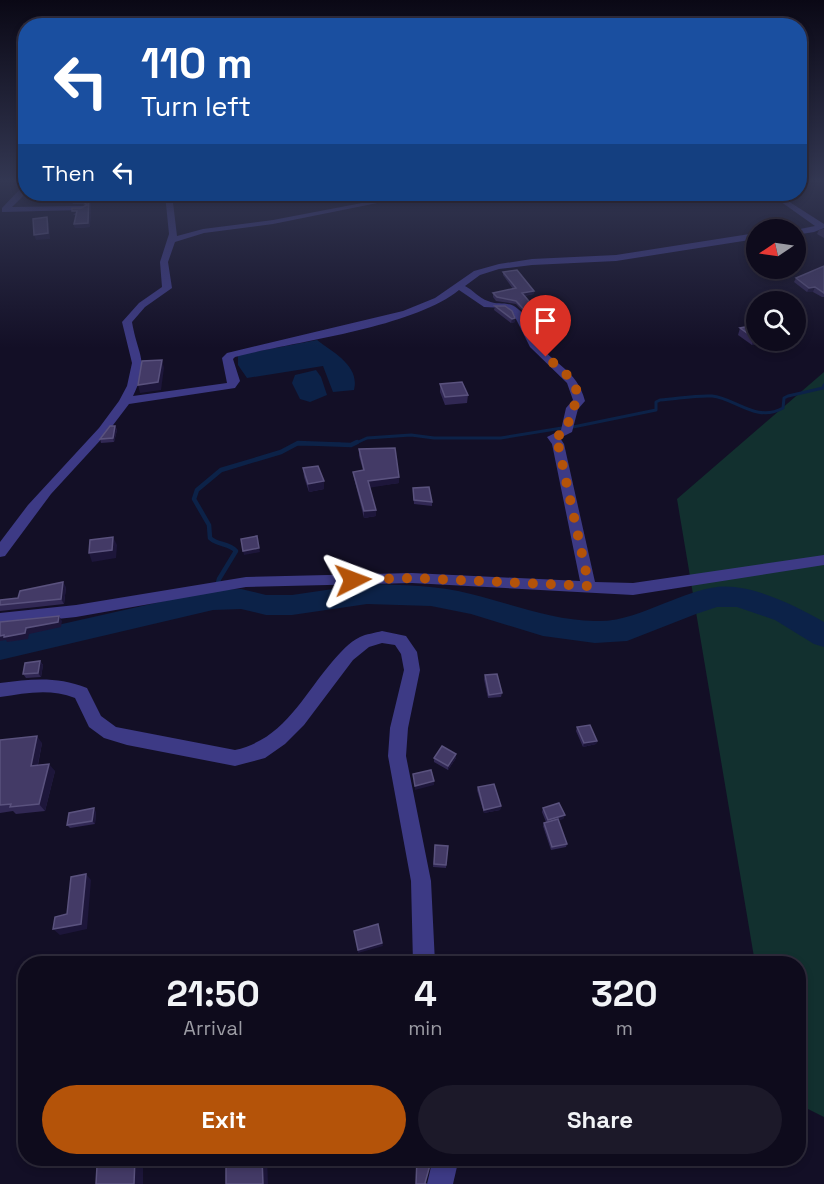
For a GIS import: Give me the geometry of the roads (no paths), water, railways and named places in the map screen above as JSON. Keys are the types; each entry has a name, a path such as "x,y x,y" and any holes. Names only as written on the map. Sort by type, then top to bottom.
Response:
{"street":[{"path":"0,552 53,484 78,458 125,401 137,370 138,350 129,336 127,322 142,305 167,288 164,262 172,240 181,237"},
{"path":"125,401 231,386 234,381 227,358 231,354 431,304 460,287 471,275 485,270 511,265 618,258 746,238"},
{"path":"460,287 470,291 483,303 491,306 508,306 513,310 525,322 531,343 572,378 578,388 579,401 572,408 566,432 553,438 558,444 589,586"},
{"path":"0,619 76,611 246,582 412,578 633,589 824,560"},
{"path":"0,690 43,684 63,685 81,693 91,716 100,726 128,737 237,758 269,749 326,685 345,657 363,643 380,637 400,640 409,652 412,670 399,728 397,756 421,881 424,956"},
{"path":"440,1184 444,1166"}],"water":[{"path":"317,340 338,355 349,367 355,381 354,390 333,392 323,366 247,378 238,365 238,355"},
{"path":"316,370 327,395 310,402 300,399 292,383 295,375"}],"waterway":[{"path":"573,427 656,410 656,402 660,400 699,396 721,398 764,413 773,412 783,408 784,398 823,388 824,385"},
{"path":"354,444 367,438 411,435 434,438 501,438 562,428"},
{"path":"324,444 351,445 357,442"},
{"path":"213,600 219,579 236,551 210,538 209,525 194,499 197,490 221,470 281,452 296,444"},
{"path":"296,444 324,444"},
{"path":"296,444 324,444"},
{"path":"324,444 340,444"},
{"path":"0,649 213,600 241,599 266,605 292,605 367,594 431,596 471,604 543,625 595,632 627,630 687,606 717,597 738,597 785,613 824,636"}]}
